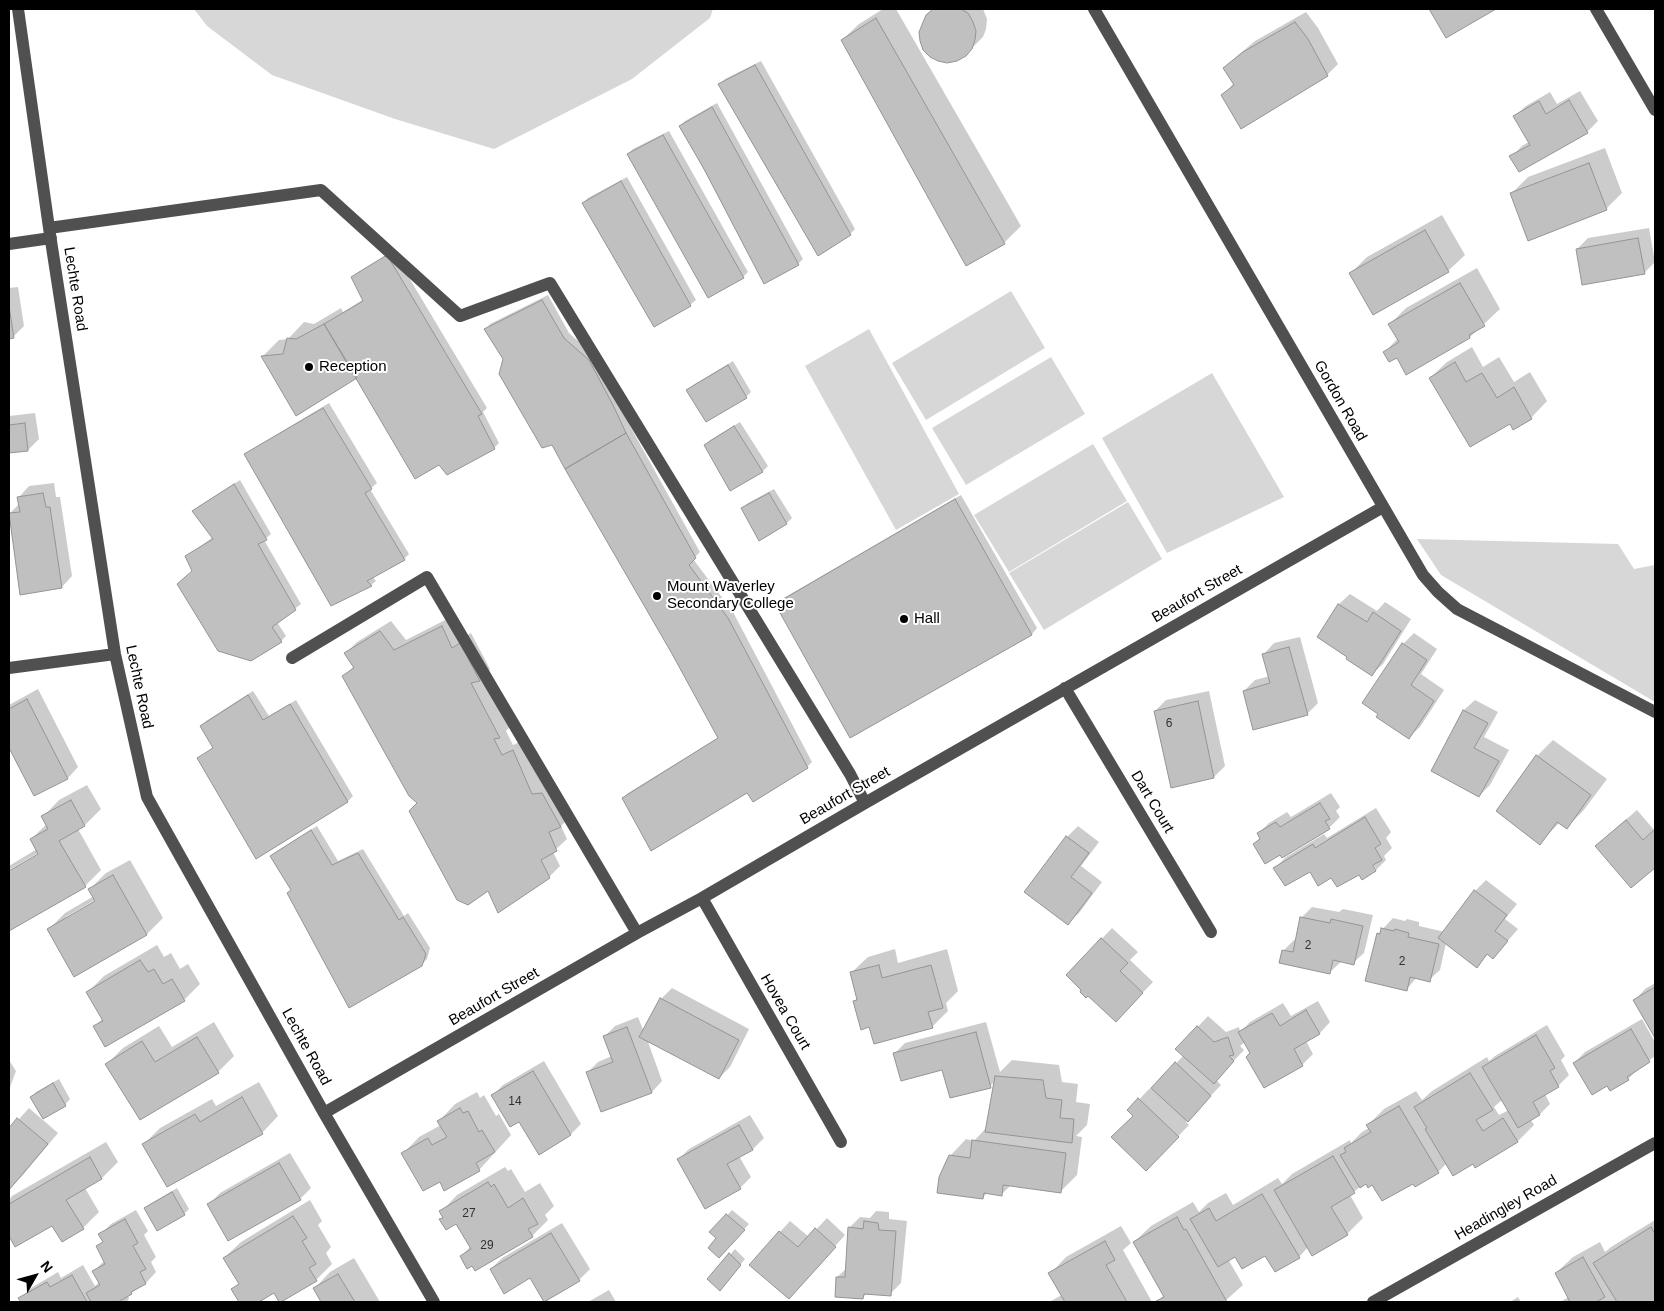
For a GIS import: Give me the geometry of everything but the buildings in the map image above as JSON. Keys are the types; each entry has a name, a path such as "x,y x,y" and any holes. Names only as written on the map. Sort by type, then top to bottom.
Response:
{"street":[{"name":"Lechte Road","path":"18,9 50,233 115,654 147,797 324,1113 434,1302"},
{"name":"Gordon Road","path":"1094,9 1423,575 1438,592 1458,609 1655,712"},
{"path":"1596,9 1655,110"},
{"path":"9,244 50,233 321,190 460,316 550,283 866,803"},
{"name":"Beaufort Street","path":"324,1113 1383,507"},
{"path":"292,658 427,577 638,933"},
{"path":"9,668 115,654"},
{"name":"Dart Court","path":"1065,688 1211,932"},
{"name":"Hovea Court","path":"702,898 840,1142"},
{"name":"Headingley Road","path":"1373,1302 1655,1143"}],"shaded area":[{"path":"194,9 713,9 710,18 632,79 494,149 395,119 272,75 207,26"},
{"path":"1011,291 1045,348 926,420 892,363"},
{"path":"869,329 959,494 896,530 805,366"},
{"path":"1051,357 1085,414 966,485 932,428"},
{"path":"1212,373 1284,497 1167,553 1102,438"},
{"path":"1093,444 1127,501 1009,572 974,515"},
{"path":"1128,502 1162,559 1044,630 1009,573"},
{"path":"1417,539 1618,544 1634,569 1655,565 1655,702 1441,575"}],"place":[{"name":"Reception","path":"309,367"},
{"name":"Mount Waverley Secondary College","path":"657,596"},
{"name":"Hall","path":"904,619"}]}
